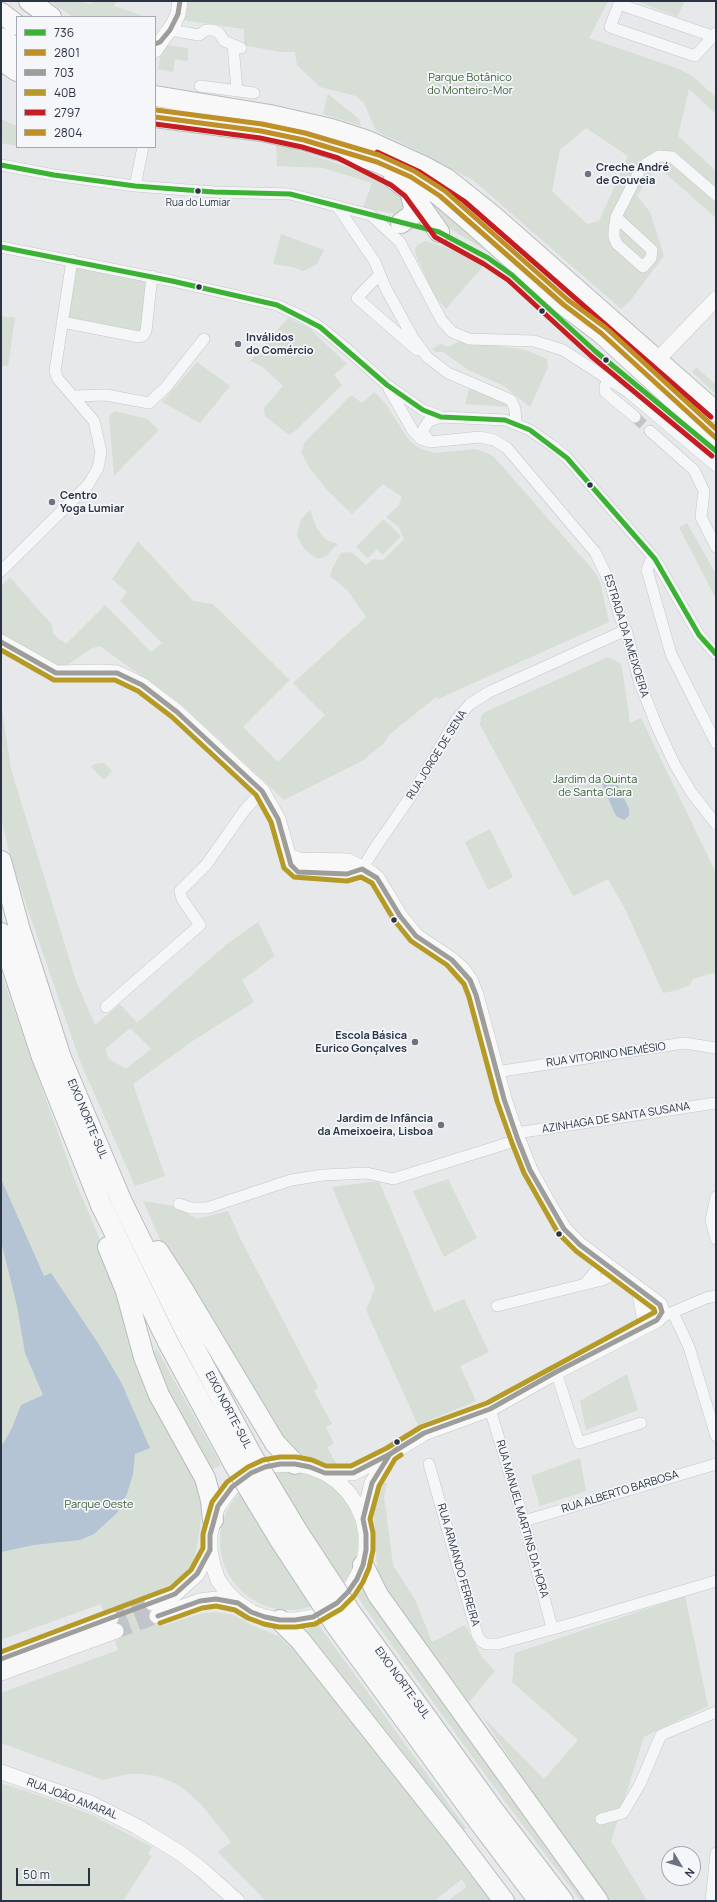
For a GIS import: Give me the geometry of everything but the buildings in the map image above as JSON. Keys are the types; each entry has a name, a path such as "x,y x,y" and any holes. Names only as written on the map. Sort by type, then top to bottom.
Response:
{"highway":[{"path":"29,1 50,16"},
{"path":"1,13 16,24"},
{"path":"1,38 16,47"},
{"path":"1,60 16,70"},
{"path":"156,86 165,98 200,95 270,115 331,129 368,140 423,166 468,195 716,412"},
{"path":"156,117 261,131 304,140 377,162 411,177 440,196 564,305 601,333 642,363 656,358"},
{"path":"341,152 395,179 410,191 439,232"},
{"path":"401,223 412,215 414,207 410,191"},
{"path":"601,333 716,438"},
{"name":"EIXO NORTE-SUL","path":"1,861 18,927 61,1058 116,1188 186,1332 280,1540 343,1618 485,1813 539,1901"},
{"name":"EIXO NORTE-SUL","path":"1,933 42,1057 101,1205 168,1342 243,1459"},
{"path":"116,1188 182,1288 275,1443 295,1464"},
{"path":"101,1205 98,1221 126,1292 144,1357 159,1395 205,1478 211,1500 212,1520"},
{"path":"363,1565 378,1595 598,1901"},
{"path":"280,1620 300,1640 456,1836 504,1901"},
{"name":"EIXO NORTE-SUL","path":"485,1813 564,1901"}],"street":[{"path":"157,46 170,30 178,14 180,1"},
{"path":"619,4 714,34 695,56 610,27 619,4"},
{"path":"170,30 199,35 206,30 213,30 219,33 224,41 237,46 237,90"},
{"path":"200,95 237,90 254,93"},
{"path":"135,186 143,148"},
{"path":"616,218 640,170 652,158 659,156 672,157 677,160 716,195"},
{"path":"1,165 54,175 135,186 214,192 290,194 371,216 400,242 442,321 452,332 469,339 534,341 563,350 609,379 644,405 716,466"},
{"path":"337,206 375,262 379,275 413,338 427,357"},
{"path":"1,248 152,276 244,296 277,305 320,327 387,385 423,410 441,417 488,418 516,423 542,438 567,458 655,559 699,635 716,654"},
{"path":"1,571 88,485 98,468 101,452 94,421 58,379 55,371 72,260"},
{"path":"379,275 357,298 448,373 511,400 515,409 516,423"},
{"path":"62,322 139,337 143,336 146,331 152,276"},
{"path":"656,358 667,350 716,299"},
{"path":"73,396 106,395 149,402 166,387 204,339"},
{"path":"609,379 605,386 605,392 635,417"},
{"path":"387,385 413,431 421,439 430,442"},
{"path":"430,442 423,433 424,428 429,421 441,417"},
{"path":"650,430 694,470 704,491 701,517 716,547"},
{"name":"ESTRADA DA AMEIXOEIRA","path":"430,442 480,437 494,440 507,448 595,552 607,575 620,617 626,630 639,681 658,730 675,765 691,792 716,824"},
{"path":"655,559 648,564 647,570 672,654 716,743"},
{"name":"RUA JORGE DE SENA","path":"362,869 413,794 456,720 470,704 489,692 626,630"},
{"path":"1,642 56,673 117,673 142,686 177,712 262,791 278,819 293,860 348,861 377,878 400,916 416,936 452,960 470,980 476,995 496,1072 517,1137 530,1170 564,1229 580,1245 639,1290 654,1314 689,1347 716,1436"},
{"path":"106,1007 200,925 182,899 180,891 206,865 244,812 262,791"},
{"name":"RUA VITORINO NEMÉSIO","path":"496,1072 684,1043 716,1048"},
{"name":"AZINHAGA DE SANTA SUSANA","path":"179,1204 191,1208 208,1208 291,1180 324,1175 367,1173 393,1179 517,1137 716,1103"},
{"path":"716,1197 711,1220 716,1239"},
{"path":"585,1284 603,1262"},
{"path":"497,1306 602,1280 617,1272"},
{"path":"325,1473 353,1473 390,1454 424,1433 490,1409 654,1314 716,1296"},
{"path":"556,1372 578,1444 641,1423"},
{"name":"RUA MANUEL MARTINS DA HORA","path":"490,1409 524,1521 552,1628"},
{"path":"363,1519 372,1483 390,1454"},
{"path":"274,1465 295,1464 310,1467 325,1473 337,1481 348,1492 357,1505 363,1519 366,1534 366,1550 363,1565 351,1588"},
{"name":"RUA ARMANDO FERREIRA","path":"429,1464 477,1634 481,1641 492,1645 552,1628"},
{"name":"RUA ALBERTO BARBOSA","path":"524,1521 716,1464"},
{"path":"232,1488 218,1506 212,1520 210,1550 213,1566 218,1580 238,1603 251,1612 265,1618 295,1620 313,1617"},
{"path":"210,1550 197,1574 175,1594 154,1610 216,1599 238,1603"},
{"path":"552,1628 716,1580"},
{"path":"1,1659 114,1625 1,1673"},
{"path":"601,1819 623,1813 640,1784 661,1735 716,1712"},
{"name":"RUA JOÃO AMARAL","path":"1,1772 90,1804 136,1826 196,1865 237,1901"},
{"path":"711,1901 716,1853"}],"green space":[{"path":"49,1 79,1 92,4 93,1 117,1 114,6 143,16 72,16"},
{"name":"Parque Botânico do Monteiro-Mor","path":"185,1 608,1 589,38 679,69 692,76 716,97 716,114 689,89 678,136 716,171 716,218 657,166 637,196 650,212 664,256 629,302 621,309 473,180 376,131 364,103 356,96 320,87 297,65 295,52 279,52 244,45 244,29 182,20","holes":["586,128 628,156 599,221 587,224 552,191 560,150"]},
{"path":"637,1 685,1 677,17"},
{"path":"167,45 188,48 188,61 175,59 173,72 158,69 160,58"},
{"path":"328,94 359,119 361,126 323,114"},
{"path":"1,119 16,126 16,146 1,143"},
{"path":"276,143 397,184 406,210 401,215 363,208 372,183 323,168 277,166"},
{"path":"412,186 493,250 490,253 439,222"},
{"path":"281,234 324,250 317,264 303,271 293,267 273,264"},
{"path":"425,241 470,255 484,265 446,309 433,294 416,255 415,250 417,245"},
{"path":"72,260 152,276 144,334 62,322"},
{"path":"1,316 15,318 8,366 1,366"},
{"path":"288,318 309,328 347,364 334,375 342,385 295,431 289,435 265,416 264,408 283,386 263,367 250,361"},
{"path":"462,340 526,350 547,359 548,367 530,407 504,386 468,370 443,352 436,352 432,349 441,344 448,347"},
{"path":"197,362 230,386 200,423 162,402"},
{"path":"696,367 716,385 716,394 692,372"},
{"path":"469,389 480,391 506,404 507,407 465,404"},
{"path":"374,392 385,403 409,440 421,449 436,453 475,449 494,457 594,571 600,582 609,622 438,699 436,697 389,735 385,742 362,761 284,800 183,706 100,646 92,648 67,665 48,665 1,635 1,586 10,577 52,625 53,634 66,644 105,605 151,652 162,643 120,601 127,592 112,579 138,541 193,601 213,604 290,680 243,727 278,762 325,715 293,683 366,617 348,591 330,576 333,567 341,553 351,552 366,565 374,559 383,560 404,539 399,527 386,517 398,506 402,497 383,484 352,514 327,490 309,467 301,452 305,442 351,395 362,403"},
{"path":"114,411 147,419 159,430 114,476 109,416"},
{"path":"310,510 317,529 326,540 338,544 326,556 317,559 305,550 297,536 301,519"},
{"path":"383,519 401,536 383,555 377,549 368,558 356,547"},
{"path":"687,523 716,574 716,599 679,527"},
{"name":"Jardim da Quinta de Santa Clara","path":"608,657 620,663 622,668 630,723 641,718 716,873 716,972 693,979 690,985 678,990 663,993 627,913 608,879 573,896 480,725 481,716 485,712"},
{"path":"1,703 11,769 76,981 95,1025 120,1004 137,1023 227,944 258,922 275,956 242,980 254,1002 194,1040 133,1084 165,1176 135,1186 80,1061 11,860 1,817","holes":["130,1028 151,1049 126,1069 109,1059 105,1049"]},
{"path":"104,763 112,771 104,780 91,767 94,764"},
{"path":"490,829 513,877 488,890 465,842"},
{"name":"Parque Oeste","path":"1,973 74,1178 199,1476 194,1479 198,1488 202,1511 197,1547 193,1562 181,1578 160,1590 161,1592 150,1597 162,1626 203,1613 217,1612 234,1615 253,1626 279,1636 291,1647 294,1645 494,1901 448,1901 466,1887 462,1879 434,1901 266,1901 218,1852 231,1842 200,1803 179,1785 157,1776 142,1774 128,1774 103,1780 1,1743 1,1693 118,1650 115,1641 119,1639 110,1612 104,1614 101,1604 1,1640"},
{"path":"448,1179 477,1238 444,1257 413,1191"},
{"path":"379,1181 434,1312 464,1299 489,1352 460,1366 476,1401 418,1425 366,1310 375,1288 332,1187"},
{"path":"143,1201 175,1206 197,1219 228,1211 240,1238 318,1387 314,1391 332,1424 326,1427 334,1444 327,1447 337,1465 308,1458 299,1454 285,1442 210,1313 165,1250"},
{"path":"157,1349 221,1465 211,1470 172,1401 153,1352"},
{"path":"627,1374 638,1410 586,1430 580,1401"},
{"path":"580,1458 586,1491 540,1506 531,1476"},
{"path":"296,1472 316,1477 328,1483 343,1497 353,1514 357,1527 357,1555 353,1568 347,1580 333,1595 316,1605 303,1609 282,1610 262,1605 250,1599 235,1585 225,1568 221,1555 220,1534 225,1514 231,1502 245,1487 262,1477 275,1473"},
{"path":"382,1480 387,1484 384,1497 393,1565 415,1600 432,1642 465,1625 482,1657 495,1671 469,1702 407,1617 385,1585 377,1570 374,1514"},
{"path":"363,1587 588,1901 581,1901 503,1799 363,1605 357,1596"},
{"path":"685,1596 708,1706 644,1737 611,1841 647,1901 611,1901 526,1782 482,1716 544,1779 578,1740 512,1682 515,1653"},
{"path":"318,1624 466,1828 462,1830 306,1630"},
{"path":"1,1783 53,1800 92,1815 152,1847 148,1854 152,1856 123,1901 1,1901"}],"water":[{"path":"607,774 610,774 615,778 629,809 629,816 624,820 616,816 602,784 602,778"},
{"path":"1,1179 44,1276 51,1273 98,1343 121,1382 150,1448 135,1454 133,1474 127,1494 117,1513 94,1534 80,1540 34,1545 1,1552 1,1447 11,1430 21,1405 43,1395 25,1353 17,1306 1,1241"}],"tunnel":[{"path":"635,417 650,431"},
{"path":"111,1618 152,1603"},
{"path":"116,1631 157,1616"}],"transit line":[{"name":"703","path":"156,44 160,42 170,30 178,14 180,1"},
{"name":"2804","path":"156,110 262,124 305,133 379,155 414,171 445,191 568,300 606,328 716,429"},
{"name":"2801","path":"156,117 261,131 304,140 377,162 411,177 440,196 564,305 601,333 716,438"},
{"name":"2797","path":"156,124 260,138 302,147 338,158 391,185 405,196 435,237 484,264 508,280 591,356 712,456"},
{"name":"2797","path":"377,152 420,172 464,201 711,417"},
{"name":"736","path":"1,165 54,175 135,186 214,192 290,194 439,232 488,258 512,275 595,351 716,451"},
{"name":"736","path":"1,247 172,281 277,305 320,327 387,385 423,410 441,417 505,420 530,430 567,458 655,559 699,635 716,654"},
{"name":"703","path":"1,642 56,673 117,673 142,685 177,712 262,791 278,819 291,865 298,872 347,874 362,869 377,878 400,916 416,936 452,960 470,980 476,995 504,1099 518,1140 530,1170 564,1229 580,1245 660,1305 662,1312 657,1320 556,1372 490,1409 424,1433 390,1454 353,1473 325,1473 310,1467 295,1464 280,1464 265,1467 251,1473 232,1487 218,1506 210,1535 210,1550 197,1574 175,1594 1,1659"},
{"name":"40B","path":"1,650 54,680 115,680 138,691 172,717 256,795 271,822 284,868 294,877 347,881 361,877 372,883 394,920 411,941 447,965 464,984 469,997 497,1101 512,1143 524,1173 558,1233 576,1251 654,1309 655,1312 487,1403 421,1427 387,1448 351,1466 326,1466 312,1460 296,1457 280,1457 263,1460 248,1467 227,1482 212,1502 203,1534 203,1548 191,1570 171,1588 1,1652"},
{"name":"703","path":"158,1616 200,1601 216,1599 238,1603 251,1612 265,1617 280,1620 295,1620 313,1617 337,1603 348,1592 357,1579 363,1565 366,1550 366,1534 363,1519 372,1483 390,1454 397,1449"},
{"name":"40B","path":"160,1623 202,1608 216,1606 235,1610 248,1618 264,1624 279,1627 296,1627 315,1624 341,1609 354,1596 363,1582 369,1568 373,1550 373,1533 370,1519 379,1486 395,1459 401,1455"}],"place":[{"name":"Creche André de Gouveia","path":"588,174"},
{"name":"Rua do Lumiar","path":"198,191"},
{"name":"Inválidos do Comércio","path":"238,344"},
{"name":"Centro Yoga Lumiar","path":"52,502"},
{"name":"Escola Básica Eurico Gonçalves","path":"415,1042"},
{"name":"Jardim de Infância da Ameixoeira, Lisboa","path":"441,1125"}]}
